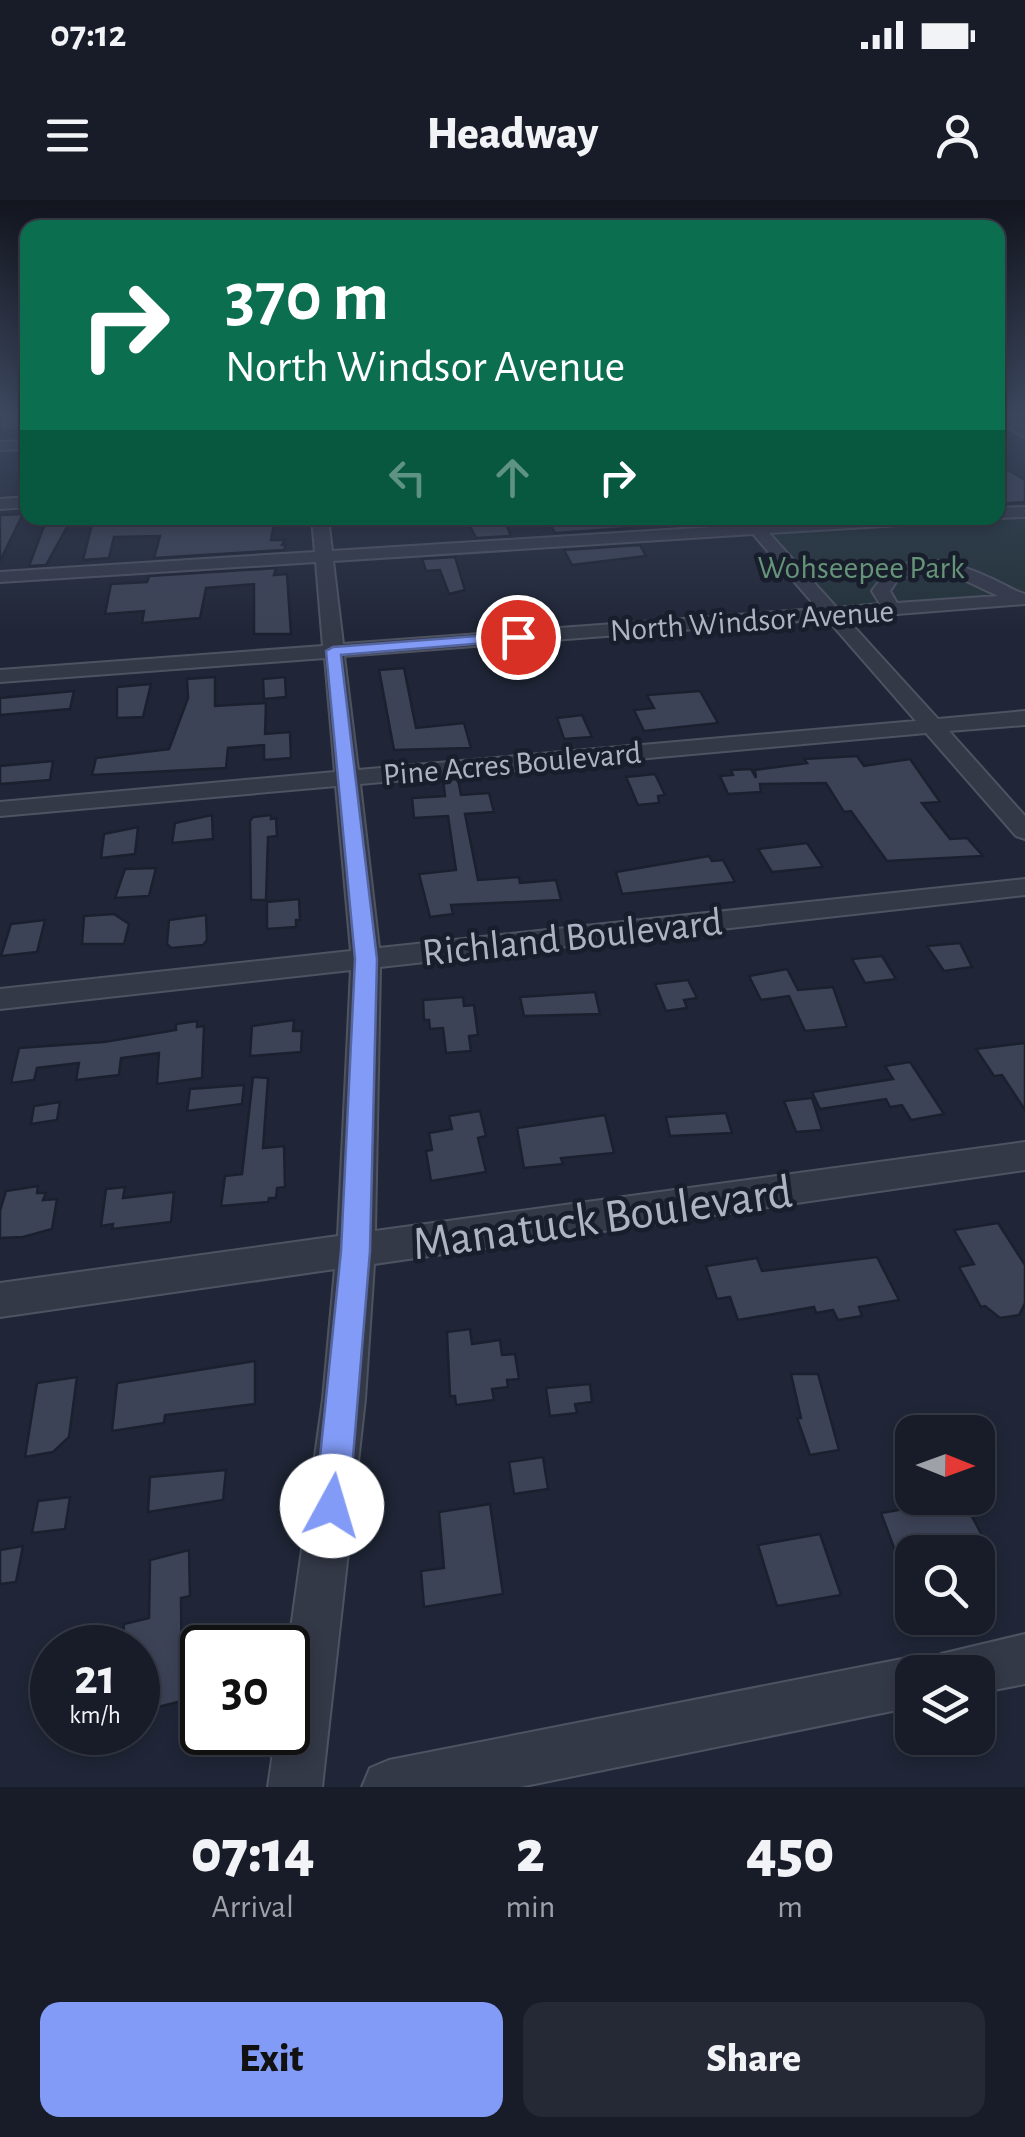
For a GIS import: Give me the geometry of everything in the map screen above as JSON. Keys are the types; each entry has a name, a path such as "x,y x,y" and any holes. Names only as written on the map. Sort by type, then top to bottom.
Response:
{"street":[{"path":"296,1787 332,1506 356,1251 366,959 350,777 321,525"},
{"path":"0,577 725,525"},
{"path":"753,525 1025,830"},
{"path":"892,610 881,590 886,578 900,569 925,566 966,573 1021,600"},
{"name":"North Windsor Avenue","path":"0,676 1021,600"},
{"name":"Pine Acres Boulevard","path":"0,809 1025,718"},
{"name":"Richland Boulevard","path":"0,999 1025,887"},
{"name":"Manatuck Boulevard","path":"0,1300 1025,1156"},
{"path":"995,1665 1025,1659"},
{"path":"389,1787 895,1685"}],"green space":[{"name":"Wohseepee Park","path":"1025,512 1025,600 832,614 756,529 1005,525 1005,516"}],"building":[{"path":"1005,487 1025,487 1025,502 1005,503"},
{"path":"20,514 0,561 0,515"},
{"path":"44,525 68,525 46,565 29,566"},
{"path":"92,525 274,525 271,540 285,540 282,545 286,545 284,550 154,558 160,536 114,537 109,558 83,560"},
{"path":"470,525 506,525 511,536 476,538"},
{"path":"551,525 630,528 555,533"},
{"path":"640,545 646,556 572,565 564,550"},
{"path":"455,557 465,590 449,594 440,570 426,571 422,559"},
{"path":"276,568 274,575 287,574 291,634 254,634 254,584 206,588 200,618 142,623 144,611 105,614 111,584 147,582 149,576"},
{"path":"404,668 416,728 464,723 471,748 394,750 379,670"},
{"path":"215,677 215,706 266,703 265,734 290,732 291,758 264,760 264,745 228,748 226,768 92,775 96,758 169,749 188,698 187,679"},
{"path":"285,677 286,697 264,699 263,679"},
{"path":"151,684 143,717 117,718 117,687"},
{"path":"74,691 70,709 0,715 0,698"},
{"path":"700,691 718,723 644,731 634,710 654,708 647,695"},
{"path":"582,715 592,737 564,739 557,718"},
{"path":"857,756 864,766 910,759 940,802 922,803 950,839 967,838 983,856 887,861 851,811 844,812 826,783 760,784 761,792 728,794 720,776 733,775 731,770 751,769 756,778 755,770 807,763 804,759"},
{"path":"53,761 50,780 0,784 0,766"},
{"path":"655,774 665,795 658,796 659,803 638,805 626,777"},
{"path":"458,779 461,795 489,793 494,812 465,814 478,880 556,880 561,900 451,905 453,914 430,917 419,874 456,870 448,816 414,818 412,798 445,796 443,780"},
{"path":"212,815 213,839 172,843 175,823"},
{"path":"271,815 271,819 276,818 277,836 268,837 266,900 251,900 250,821 253,817"},
{"path":"138,827 135,854 101,858 104,834"},
{"path":"807,843 823,867 772,872 758,849"},
{"path":"709,856 712,861 723,860 735,882 622,894 616,872"},
{"path":"156,868 149,896 115,898 125,869"},
{"path":"299,899 300,920 296,920 296,927 267,929 267,902"},
{"path":"114,914 129,924 124,944 82,944 84,916"},
{"path":"206,915 207,940 203,945 171,948 167,944 169,920"},
{"path":"45,920 37,952 1,956 11,924"},
{"path":"960,943 972,967 944,971 927,946"},
{"path":"882,956 896,979 865,983 852,959"},
{"path":"787,969 798,990 833,987 847,1027 805,1031 789,996 761,1000 749,976"},
{"path":"688,980 697,998 684,1000 687,1008 666,1011 655,984"},
{"path":"595,992 600,1014 524,1016 520,997"},
{"path":"463,997 464,1006 474,1005 478,1035 469,1036 471,1051 446,1053 443,1028 430,1029 429,1020 424,1020 423,1000"},
{"path":"294,1020 293,1031 302,1031 301,1052 250,1056 252,1026"},
{"path":"197,1021 197,1027 204,1026 202,1078 157,1084 159,1053 121,1058 119,1075 76,1080 79,1063 37,1068 34,1080 11,1083 19,1048 104,1042 176,1030 176,1024"},
{"path":"1025,1043 1025,1110 1002,1075 994,1076 976,1049"},
{"path":"910,1062 944,1114 911,1120 902,1105 890,1107 886,1099 820,1109 812,1092 893,1079 885,1066"},
{"path":"253,1077 268,1078 263,1148 284,1146 285,1187 277,1188 276,1198 269,1198 268,1202 221,1206 225,1176 242,1174"},
{"path":"244,1085 242,1104 187,1111 190,1089"},
{"path":"812,1098 822,1130 796,1132 784,1101"},
{"path":"60,1102 57,1120 31,1124 34,1106"},
{"path":"480,1111 486,1136 478,1138 486,1172 431,1181 426,1151 432,1150 429,1133 452,1129 449,1116"},
{"path":"726,1113 732,1133 670,1136 666,1117"},
{"path":"605,1115 614,1153 561,1158 563,1164 524,1168 517,1128"},
{"path":"38,1186 37,1193 46,1193 43,1200 57,1199 52,1229 0,1238 0,1211 6,1191"},
{"path":"125,1187 123,1198 174,1192 171,1222 112,1229 113,1224 101,1226 106,1189"},
{"path":"998,1223 1025,1265 1025,1303 1019,1315 1000,1318 981,1307 959,1267 974,1264 954,1230"},
{"path":"877,1257 899,1300 859,1307 862,1316 838,1320 833,1310 816,1313 814,1307 738,1320 730,1297 717,1299 706,1266 757,1258 762,1271"},
{"path":"470,1329 472,1344 500,1340 502,1355 515,1354 519,1379 507,1380 508,1387 492,1389 494,1400 456,1405 455,1396 450,1396 447,1332"},
{"path":"255,1361 255,1404 165,1415 164,1423 112,1431 117,1383"},
{"path":"791,1374 818,1374 839,1450 810,1455 797,1418 801,1418"},
{"path":"77,1377 69,1437 53,1452 25,1457 37,1383"},
{"path":"590,1384 592,1402 575,1404 577,1413 550,1416 546,1388"},
{"path":"543,1457 548,1489 514,1494 509,1462"},
{"path":"226,1470 223,1500 148,1512 150,1477"},
{"path":"70,1497 65,1529 32,1533 38,1501"},
{"path":"490,1504 503,1594 424,1607 421,1571 444,1568 439,1512"},
{"path":"881,1513 971,1515 982,1535 895,1535 895,1550"},
{"path":"820,1534 841,1595 777,1606 758,1545"},
{"path":"23,1546 16,1582 0,1584 0,1550"},
{"path":"189,1550 190,1596 181,1598 180,1702 160,1706 160,1625 124,1625 149,1618 150,1560"}],"route":[{"path":"332,1506 356,1251 366,959 350,777 333,651 518,637"}]}
